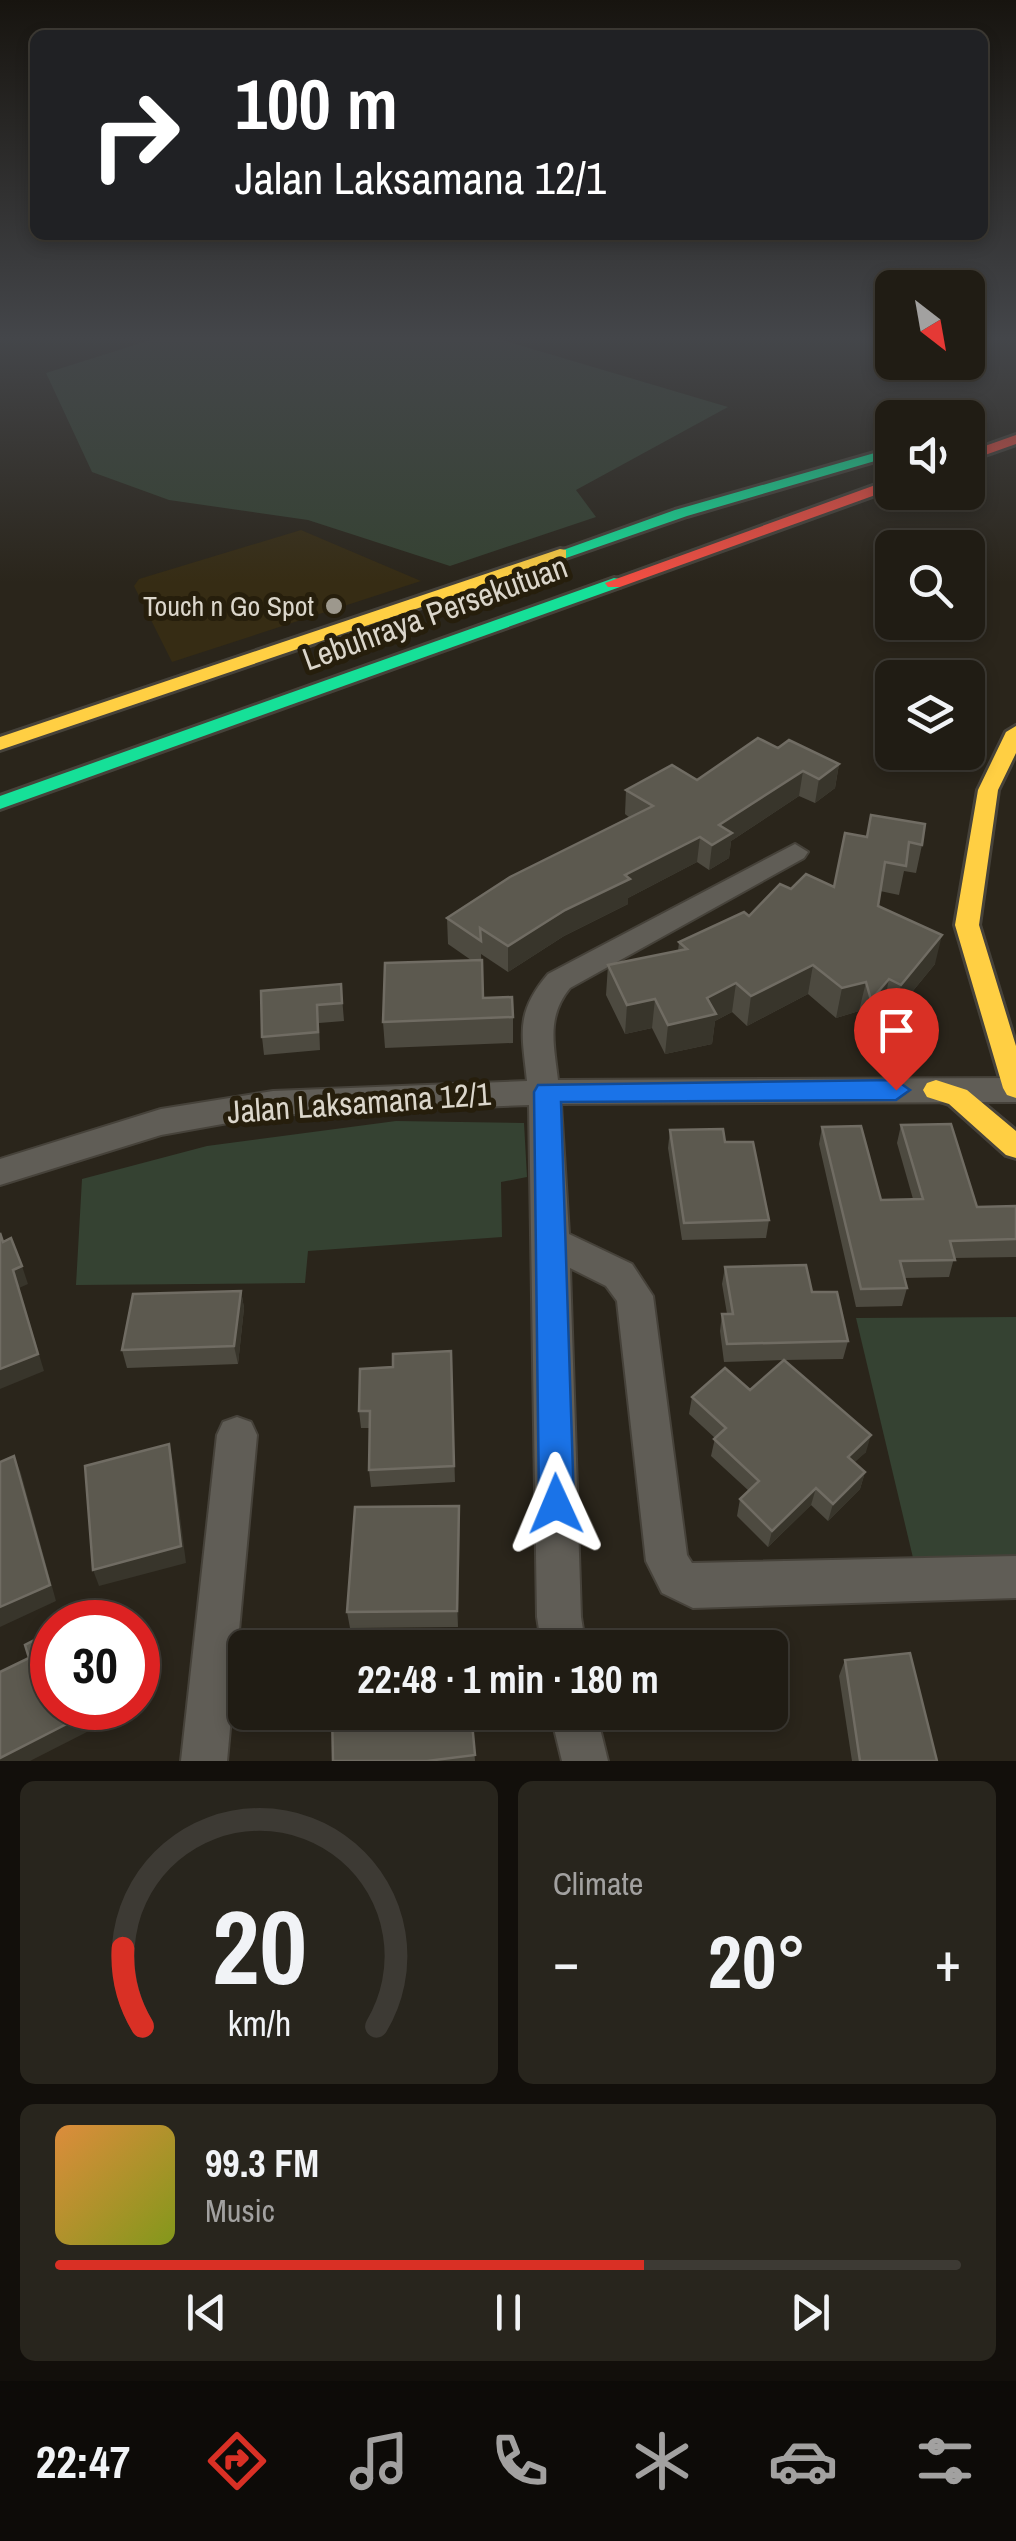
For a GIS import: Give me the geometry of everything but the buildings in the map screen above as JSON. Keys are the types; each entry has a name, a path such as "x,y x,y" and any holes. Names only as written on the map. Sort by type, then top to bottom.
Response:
{"main road":[{"path":"985,429 1016,419"},
{"path":"985,451 1016,439"},
{"path":"0,744 681,513 875,457"},
{"name":"Lebuhraya Persekutuan","path":"188,706 875,466"},
{"name":"Lebuhraya Persekutuan","path":"0,803 875,490"},
{"path":"1016,732 988,790 967,924 1016,1089"},
{"path":"973,1090 998,1067 1005,1052"},
{"path":"936,1090 958,1097 1016,1147"}],"street":[{"path":"563,1630 547,1092 536,1021 543,1000 560,981 795,852"},
{"name":"Jalan Laksamana 12/1","path":"0,1172 161,1122 274,1103 547,1092 1016,1089"},
{"path":"550,1242 619,1275 635,1296 667,1561 678,1578 693,1586 763,1586 1016,1577"},
{"path":"204,1761 236,1434"},
{"path":"578,1730 586,1761"}],"shaded area":[{"path":"301,530 421,581 172,662 134,586 139,579"}],"green space":[{"path":"67,418 708,418 576,490 596,517 450,566 308,520 169,500 92,472"},
{"path":"396,1121 524,1123 527,1177 501,1182 502,1237 308,1251 305,1283 76,1285 82,1179 207,1146"},
{"path":"1016,1317 1016,1555 914,1562 856,1318"}],"traffic: fast":[{"path":"560,554 681,513 875,457"},
{"path":"0,803 614,583"}],"traffic: slow":[{"path":"0,744 560,554"},
{"path":"1016,732 988,790 967,925 1016,1088"},
{"path":"936,1090 958,1097 1016,1147"}],"traffic: jam":[{"path":"985,451 1016,439"},
{"path":"614,583 875,490"}],"place":[{"name":"Touch n Go Spot","path":"334,606"}],"route":[{"path":"556,1504 547,1092 896,1090"}]}
